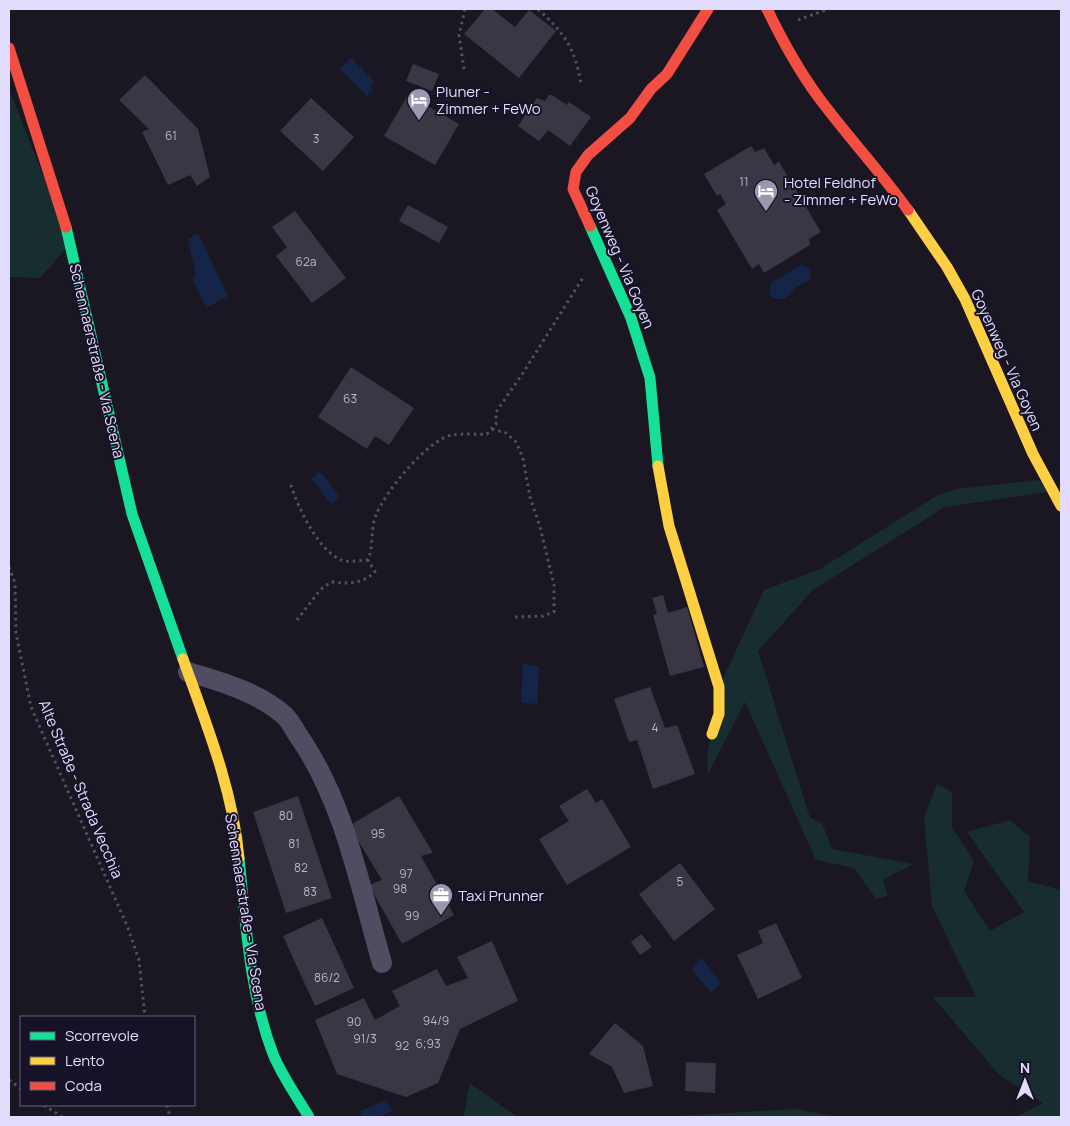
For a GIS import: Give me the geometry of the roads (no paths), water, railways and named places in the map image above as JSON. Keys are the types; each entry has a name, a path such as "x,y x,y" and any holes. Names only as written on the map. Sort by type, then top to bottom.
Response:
{"street":[{"name":"Goyenweg - Via Goyen","path":"708,9 668,74 651,89 643,103 630,118 588,155 576,172 573,189 631,318 650,378 655,447 669,526 719,687 719,714 712,734"},
{"name":"Goyenweg - Via Goyen","path":"768,9 779,34 819,98 886,179 946,267 965,299 1033,454 1061,506"},
{"name":"Schennaerstraße - Via Scena","path":"9,48 64,218 132,514 188,672 222,776 237,836 248,948 262,1022 274,1056 309,1117"},
{"path":"188,672 223,683 263,700 286,717 311,754 340,817 382,963"}],"water":[{"path":"351,58 375,82 370,86 373,90 367,96 340,69"},
{"path":"198,233 228,296 206,308 192,278 196,276 188,239"},
{"path":"802,265 809,268 811,279 797,287 785,299 777,299 771,296 769,291 772,282"},
{"path":"320,472 340,497 331,504 311,478"},
{"path":"523,664 539,666 537,704 521,703"},
{"path":"702,958 721,983 711,993 691,968"},
{"path":"386,1100 392,1111 379,1117 362,1117 360,1111"}],"place":[{"name":"Pluner - Zimmer + FeWo","path":"419,121"},
{"name":"Hotel Feldhof - Zimmer + FeWo","path":"766,212"},
{"name":"Taxi Prunner","path":"441,916"}]}
